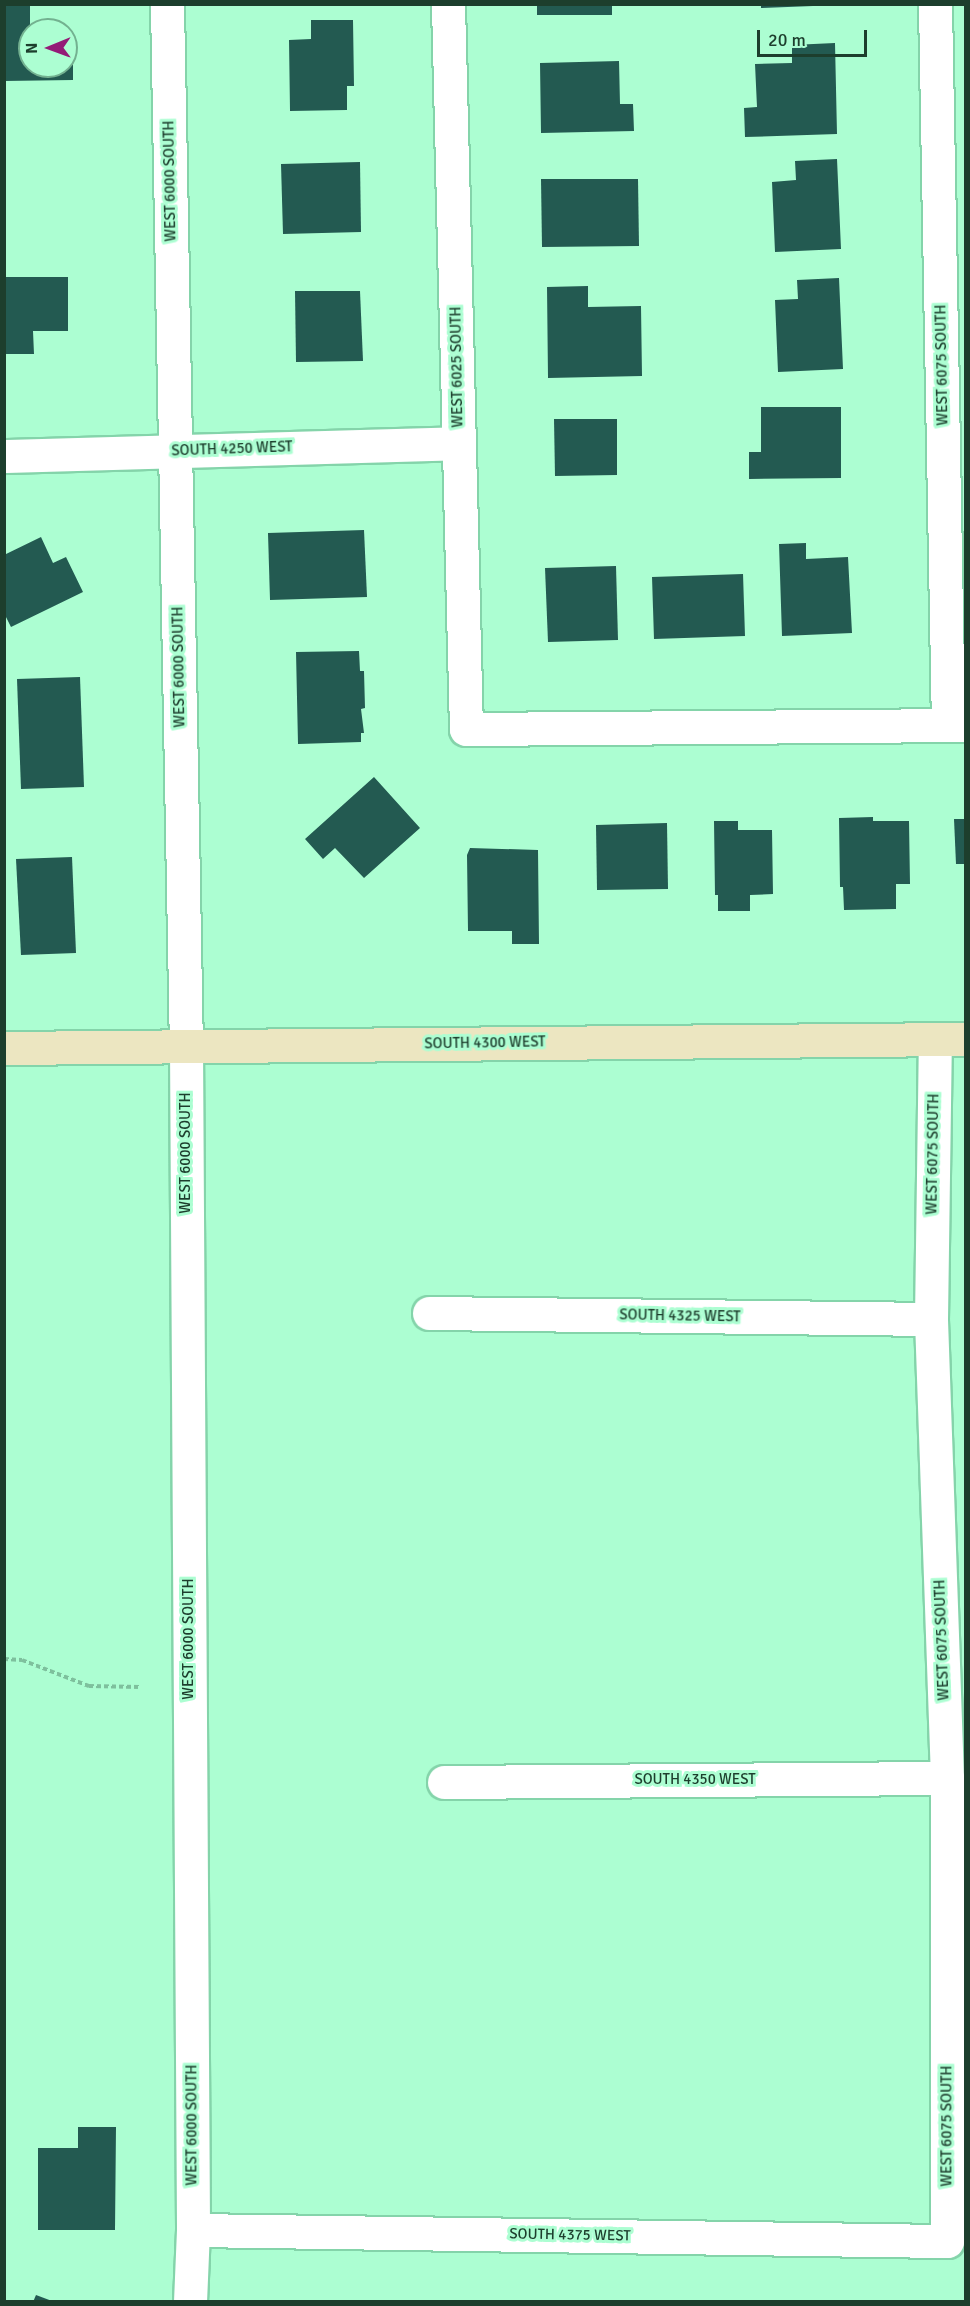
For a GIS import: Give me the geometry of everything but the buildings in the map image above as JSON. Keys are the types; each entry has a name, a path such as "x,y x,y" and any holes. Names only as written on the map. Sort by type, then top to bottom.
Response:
{"main road":[{"name":"SOUTH 4300 WEST","path":"4,1048 950,1039"}],"street":[{"name":"WEST 6000 SOUTH","path":"167,4 186,1046 192,2103 190,2301"},
{"name":"WEST 6025 SOUTH","path":"448,4 466,729 957,725"},
{"name":"WEST 6075 SOUTH","path":"935,4 957,725"},
{"name":"SOUTH 4250 WEST","path":"4,456 459,443"},
{"name":"WEST 6075 SOUTH","path":"947,2241 946,1778 931,1319 950,1039"},
{"name":"SOUTH 4325 WEST","path":"429,1313 931,1319"},
{"name":"SOUTH 4350 WEST","path":"444,1782 946,1778"},
{"name":"SOUTH 4375 WEST","path":"192,2230 947,2241"}],"path":[{"path":"4,1659 22,1660 89,1686 140,1687"}]}
